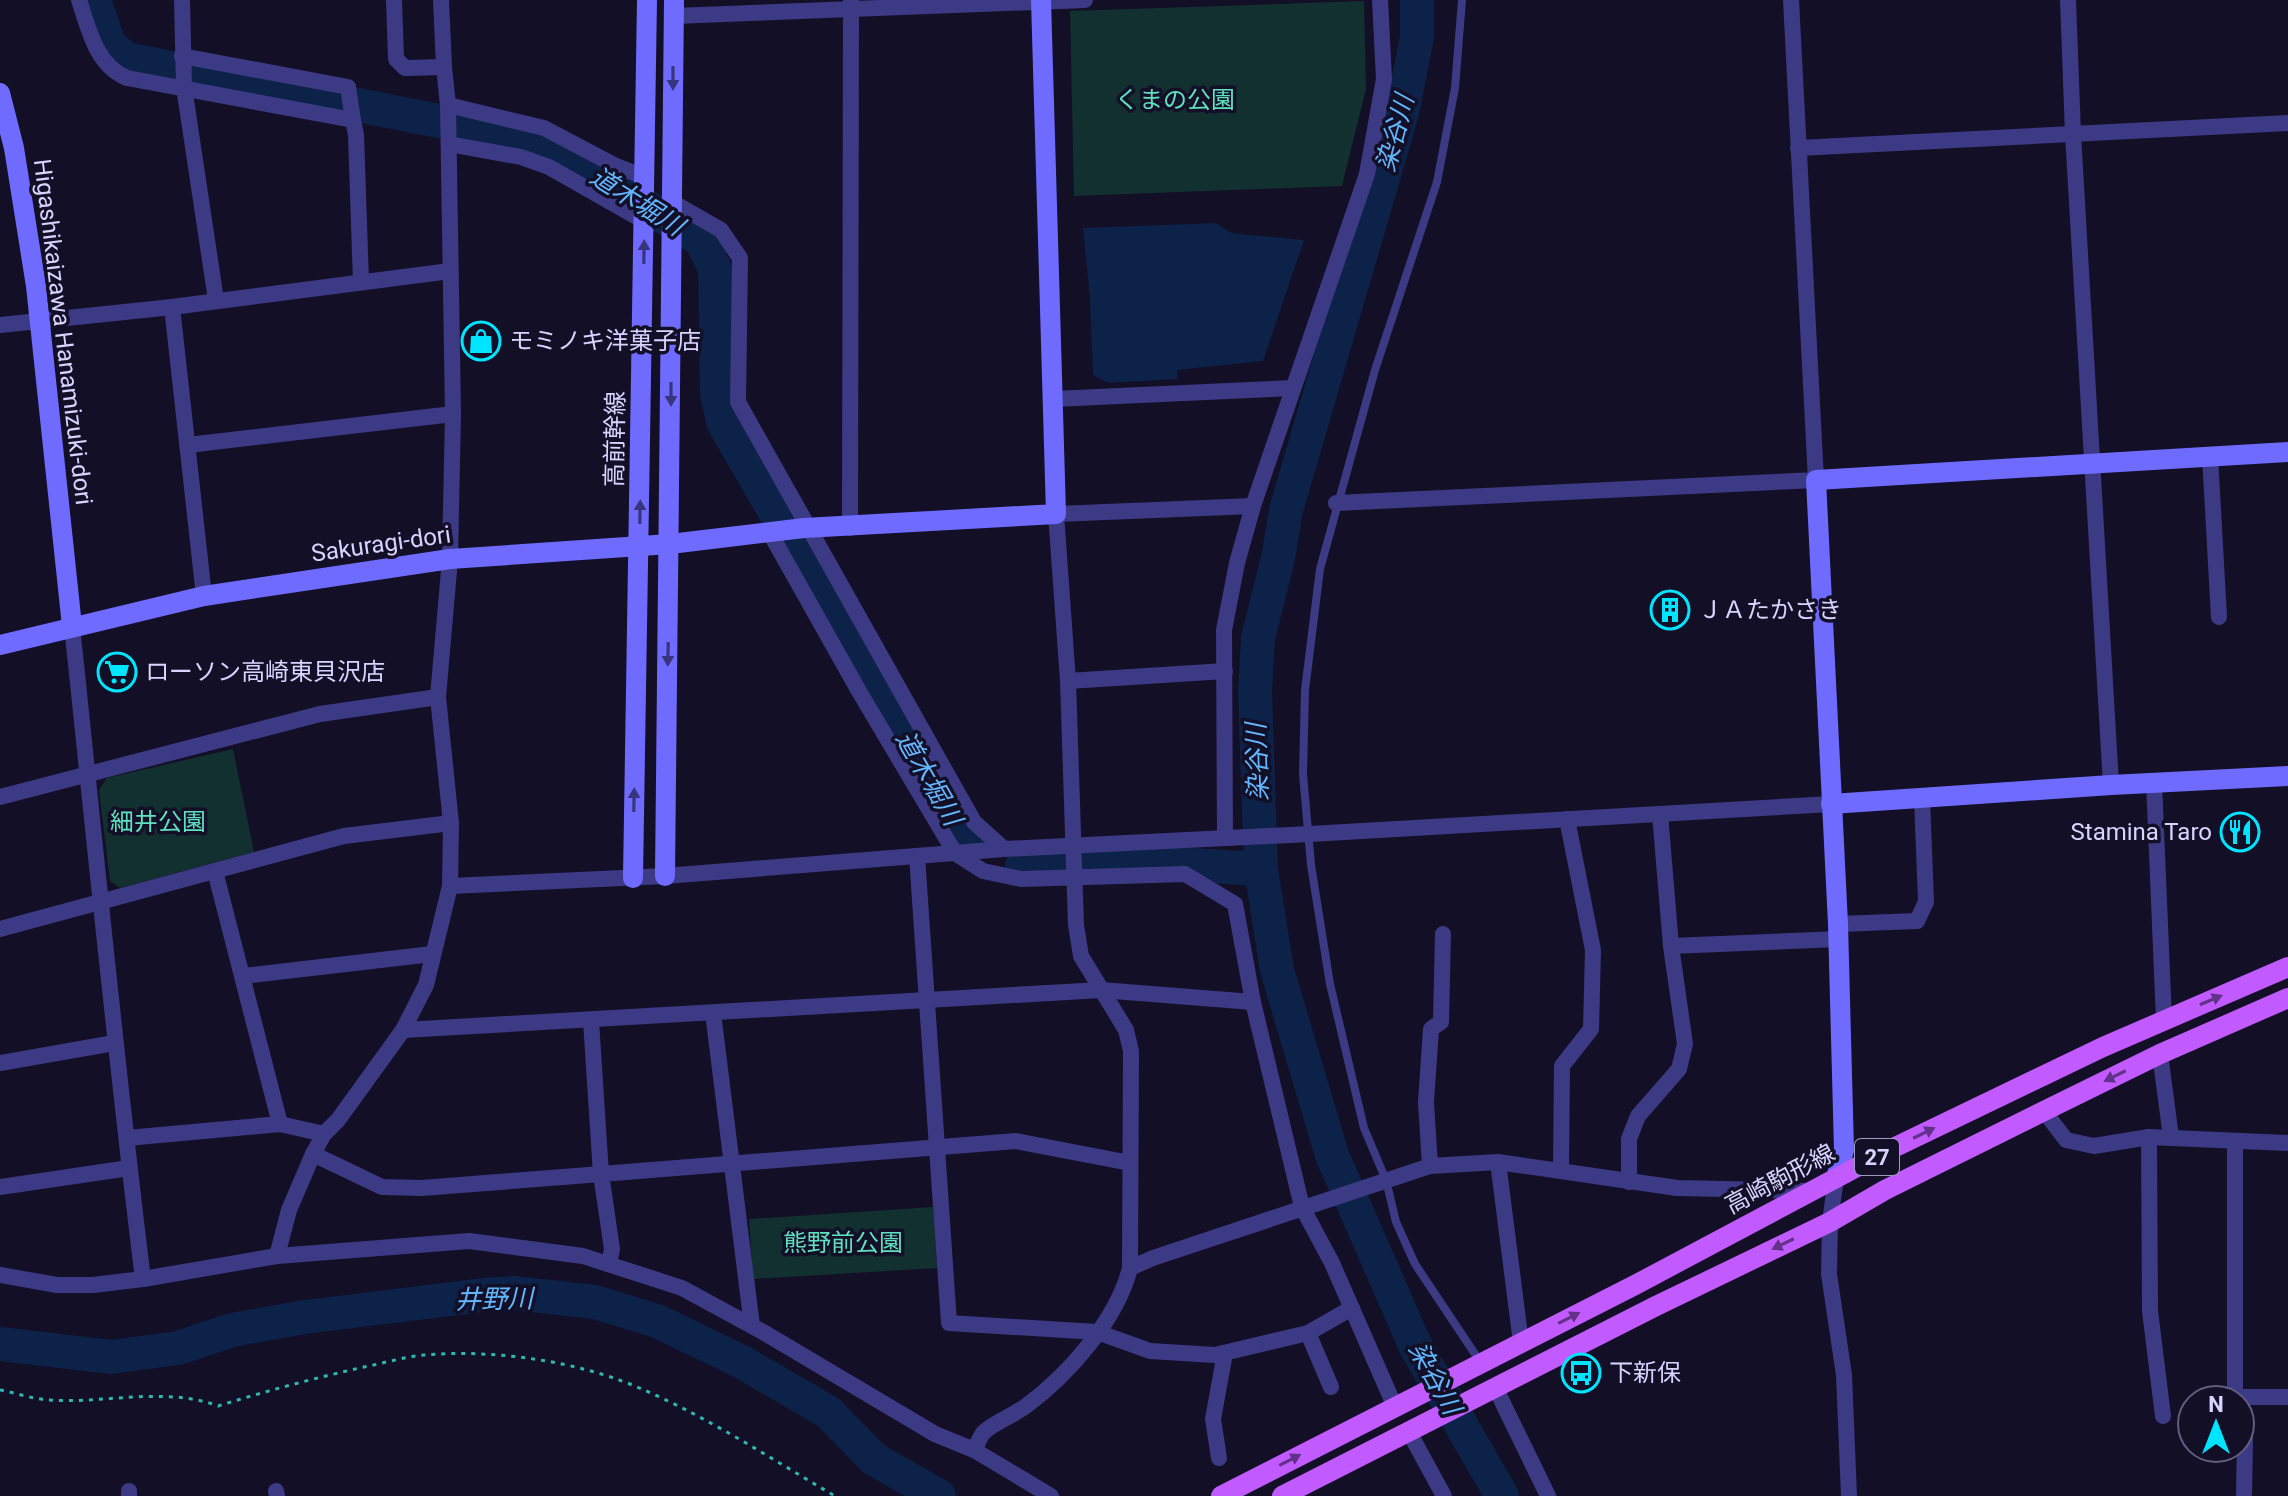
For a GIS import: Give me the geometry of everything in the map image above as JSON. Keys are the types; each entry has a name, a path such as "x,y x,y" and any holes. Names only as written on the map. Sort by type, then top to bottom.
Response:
{"main road":[{"name":"高崎駒形線","path":"1478,1364 1836,1178 2103,1047 2288,967"},
{"name":"27","path":"1282,1496 1830,1222 1885,1190 2044,1111 2160,1054 2288,998"},
{"name":"27","path":"1221,1496 1478,1364"}],"street":[{"path":"79,0 103,61 112,72 127,78 352,117"},
{"path":"182,0 184,87 216,300"},
{"path":"394,0 396,59 405,68 444,67"},
{"path":"277,1256 289,1210 313,1154 324,1134 338,1120 403,1030 426,985 450,886 451,823 438,697 450,559 453,414 448,105 441,0"},
{"name":"高前幹線","path":"633,878 647,0"},
{"path":"665,876 674,8 1085,0"},
{"path":"1229,838 1223,758 1224,630 1237,563 1253,506 1367,174 1384,79 1380,0"},
{"path":"1791,0 1838,932 1844,1150 1836,1178 1830,1222 1829,1274 1844,1375 1849,1496"},
{"path":"2068,0 2111,785"},
{"path":"974,1450 983,1434 1025,1407 1073,1366 1125,1289 1130,1268 1131,1051 1126,1030 1081,956 1076,925 1068,681 1056,514 1041,1"},
{"path":"850,528 851,6"},
{"path":"182,56 348,87 356,135 361,282"},
{"name":"Higashikaizawa Hanamizuki-dori","path":"0,93 14,148 39,319 72,626"},
{"path":"448,105 544,128 616,166 645,177"},
{"path":"1798,148 2288,123"},
{"path":"449,144 521,157 549,167 644,221"},
{"path":"672,202 721,230 740,258 738,402 974,822 1004,849"},
{"path":"0,325 172,307 450,271"},
{"path":"172,307 204,596"},
{"path":"1053,399 1293,388"},
{"path":"188,445 453,414"},
{"path":"1336,503 1816,480 2288,452"},
{"path":"2210,456 2219,617"},
{"path":"807,528 1253,506"},
{"name":"Sakuragi-dori","path":"0,645 204,596 450,559 670,544 807,528"},
{"path":"772,532 860,693 955,853 983,871 1021,879 1185,874 1235,904 1253,1002 1307,1206 1399,1405"},
{"path":"72,626 114,1043 143,1279"},
{"path":"1068,681 1225,671"},
{"path":"0,797 320,714 438,697"},
{"path":"450,886 665,876 1004,849 1074,850 1229,838 2288,776"},
{"path":"2154,782 2164,1020"},
{"path":"1671,946 1838,932 1917,921 1926,902 1922,798"},
{"path":"1629,1182 1629,1139 1638,1116 1679,1069 1685,1044 1671,946 1660,814"},
{"path":"1561,1171 1562,1066 1591,1029 1593,950 1567,819"},
{"path":"0,929 344,836 451,823"},
{"path":"917,856 949,1323 1097,1332 1150,1351 1215,1355 1308,1333 1352,1308"},
{"path":"215,871 280,1124"},
{"path":"1430,1166 1426,1102 1431,1029 1441,1022 1443,934"},
{"path":"243,976 432,954"},
{"path":"403,1030 1101,990 1253,1002"},
{"path":"713,1013 752,1326"},
{"path":"591,1021 601,1174 612,1249 609,1264"},
{"path":"0,1063 114,1043"},
{"path":"2160,1054 2171,1137"},
{"path":"2044,1111 2066,1140 2094,1146 2149,1137 2288,1143"},
{"path":"127,1138 280,1124 324,1134"},
{"path":"2149,1137 2150,1311 2163,1416"},
{"path":"313,1154 382,1187 422,1188 1016,1141 1130,1163"},
{"path":"2234,1384 2235,1141"},
{"path":"1498,1162 1521,1343"},
{"path":"1130,1268 1430,1166 1498,1162 1677,1188 1812,1191"},
{"path":"0,1187 129,1168"},
{"path":"0,1275 57,1285 93,1285 277,1256 469,1241 570,1254 682,1288 935,1434 974,1450 1051,1496"},
{"path":"1308,1333 1331,1387"},
{"path":"1219,1458 1213,1419 1225,1353"},
{"path":"1492,1389 1548,1496"},
{"path":"2256,1398 2288,1397"},
{"path":"1414,1429 1444,1496"},
{"path":"2244,1496 2245,1464"}],"lane":[{"path":"1462,0 1455,88 1437,182 1375,370 1320,569 1305,690 1303,774 1304,835 1330,984 1364,1128 1396,1222 1415,1264 1478,1364"}],"path":[{"path":"0,1390 48,1400 178,1398 218,1406 323,1376 423,1355 476,1355 531,1360 586,1369 644,1389 835,1496"}],"green space":[{"name":"くまの公園","path":"1364,1 1366,89 1342,186 1074,196 1070,11"},
{"name":"細井公園","path":"233,749 254,852 120,888 110,881 99,790 107,778"},
{"name":"熊野前公園","path":"933,1207 937,1268 753,1279 749,1219"}],"water":[{"path":"1216,223 1231,233 1304,240 1263,361 1177,370 1178,379 1108,383 1093,375 1083,228"}],"waterway":[{"name":"道木堀川","path":"94,0 109,44 126,59 514,136 557,151 701,240 715,269 717,394 723,422 961,834 971,841"},
{"name":"染谷川","path":"1417,0 1417,37 1402,113 1286,510 1278,558 1258,638 1255,693 1261,869 1277,970 1332,1155 1415,1345 1502,1496"},
{"name":"道木堀川","path":"1022,866 1191,865 1261,869"},
{"name":"井野川","path":"0,1344 111,1357 178,1348 232,1330 305,1317 483,1295 514,1293 595,1302 657,1321 742,1362 828,1412 874,1459 939,1496"}],"place":[{"name":"モミノキ洋菓子店","path":"481,341"},
{"name":"ＪＡたかさき","path":"1670,610"},
{"name":"ローソン高崎東貝沢店","path":"117,672"},
{"name":"Stamina Taro","path":"2240,832"},
{"name":"下新保","path":"1581,1373"}]}
